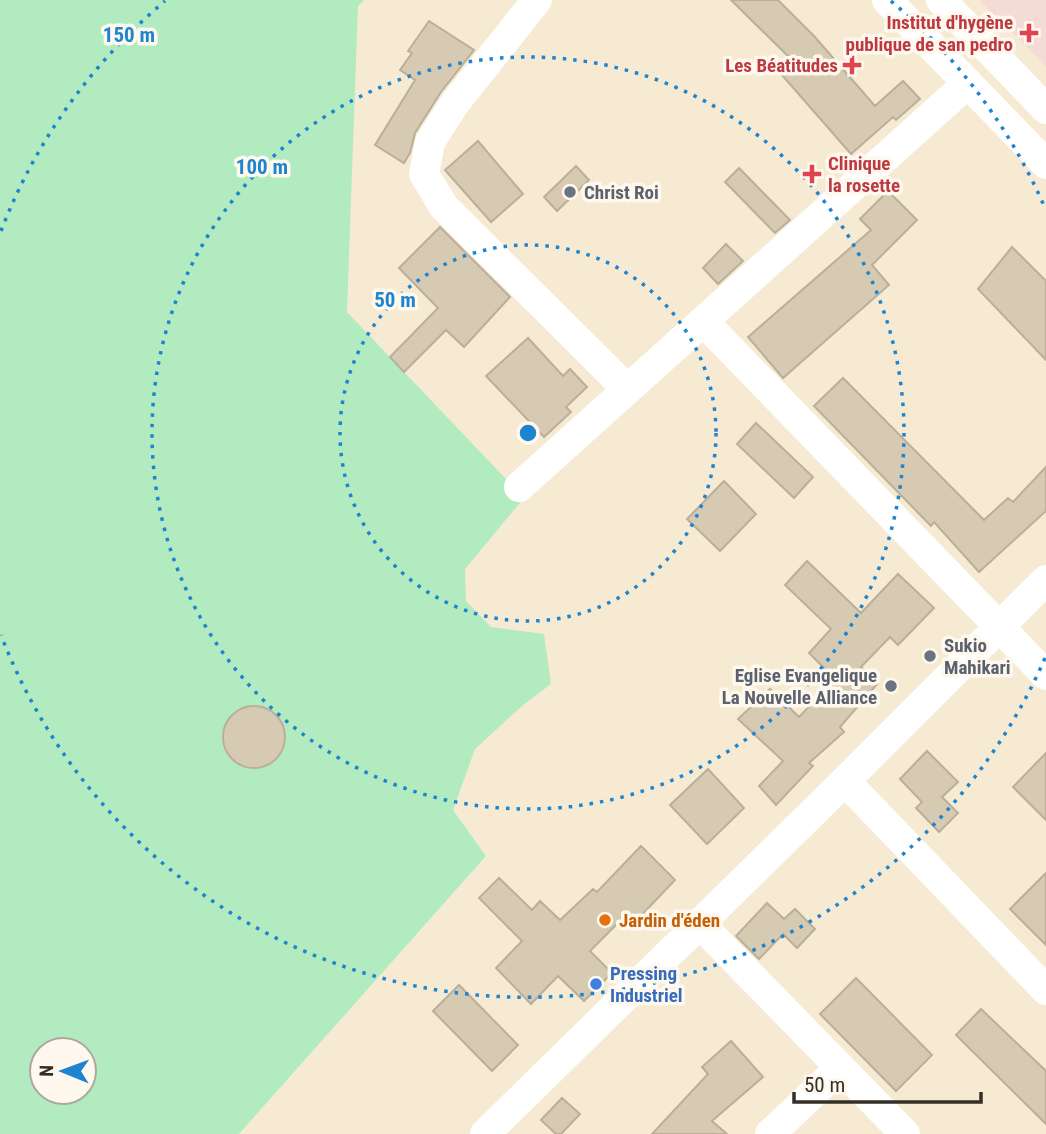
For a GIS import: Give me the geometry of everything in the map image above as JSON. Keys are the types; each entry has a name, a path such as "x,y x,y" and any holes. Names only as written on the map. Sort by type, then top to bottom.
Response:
{"street":[{"path":"537,0 442,123 430,142 424,174 444,207 627,389"},
{"path":"887,0 1046,164"},
{"path":"941,0 1046,109"},
{"path":"519,487 968,83"},
{"path":"703,321 1046,676"},
{"path":"485,1134 1046,580"},
{"path":"845,781 1046,990"},
{"path":"699,923 905,1134"},
{"path":"769,1134 840,1068"}],"shaded area":[{"name":"Institut d'hygène publique de san pedro","path":"979,0 1046,0 1046,66"}],"green space":[{"path":"0,0 364,0 358,6 347,312 524,498 465,569 466,601 491,627 544,634 551,684 522,706 475,749 453,810 486,856 239,1134 0,1134"}],"building":[{"path":"731,0 778,0 814,36 875,106 903,81 920,99 896,120 893,117 851,154 782,75 795,63"},
{"path":"429,21 474,50 441,92 415,133 410,153 404,163 375,145 415,80 400,70 412,53 408,51"},
{"path":"478,141 523,194 491,222 445,170"},
{"path":"576,166 589,180 557,211 544,197"},
{"path":"739,168 790,220 775,233 725,182"},
{"path":"888,191 917,220 872,265 889,285 783,378 748,337 871,230 860,219"},
{"path":"440,227 510,297 464,347 446,330 404,372 390,357 438,308 399,268"},
{"path":"726,244 743,261 718,284 703,268"},
{"path":"1012,247 1046,281 1046,360 978,289"},
{"path":"528,338 563,376 570,369 587,387 566,407 571,412 544,437 486,376"},
{"path":"843,378 984,520 1008,498 1013,502 1046,467 1046,511 979,572 934,522 931,526 814,406"},
{"path":"756,423 813,477 794,498 737,444"},
{"path":"724,481 756,514 720,551 687,519"},
{"path":"807,561 861,613 898,574 934,608 898,645 890,637 861,667 878,683 840,727 844,732 809,763 813,766 776,805 759,786 783,761 738,719 770,689 799,717 835,679 809,653 831,629 785,585"},
{"path":"248,706 260,706 276,715 283,725 283,749 276,759 260,768 248,768 237,763 228,754 223,743 223,731 228,720 237,711"},
{"path":"927,751 958,782 942,797 958,813 939,832 916,808 922,802 900,779"},
{"path":"1046,753 1046,820 1013,787"},
{"path":"708,769 744,808 707,844 670,805"},
{"path":"641,846 675,880 634,923 626,915 590,951 612,973 584,1001 558,976 531,1004 496,968 522,941 479,898 499,878 532,910 540,901 560,920 593,889 597,892"},
{"path":"1046,873 1046,945 1010,909"},
{"path":"767,903 784,919 795,909 815,929 797,948 783,934 759,959 736,936"},
{"path":"856,978 932,1055 896,1091 820,1014"},
{"path":"459,985 518,1045 492,1071 433,1011"},
{"path":"981,1009 1046,1071 1046,1124 956,1035"},
{"path":"731,1041 763,1077 712,1121 727,1134 652,1134 708,1074 702,1067"},
{"path":"562,1098 580,1114 561,1134 556,1134 541,1120"}],"place":[{"name":"Institut d'hygène publique de san pedro","path":"1029,33"},
{"name":"Les Béatitudes","path":"852,65"},
{"name":"Clinique la rosette","path":"812,174"},
{"name":"Christ Roi","path":"570,192"},
{"name":"Sukio Mahikari","path":"930,656"},
{"name":"Eglise Evangelique La Nouvelle Alliance","path":"891,686"},
{"name":"Jardin d'éden","path":"605,920"},
{"name":"Pressing Industriel","path":"596,984"}]}
